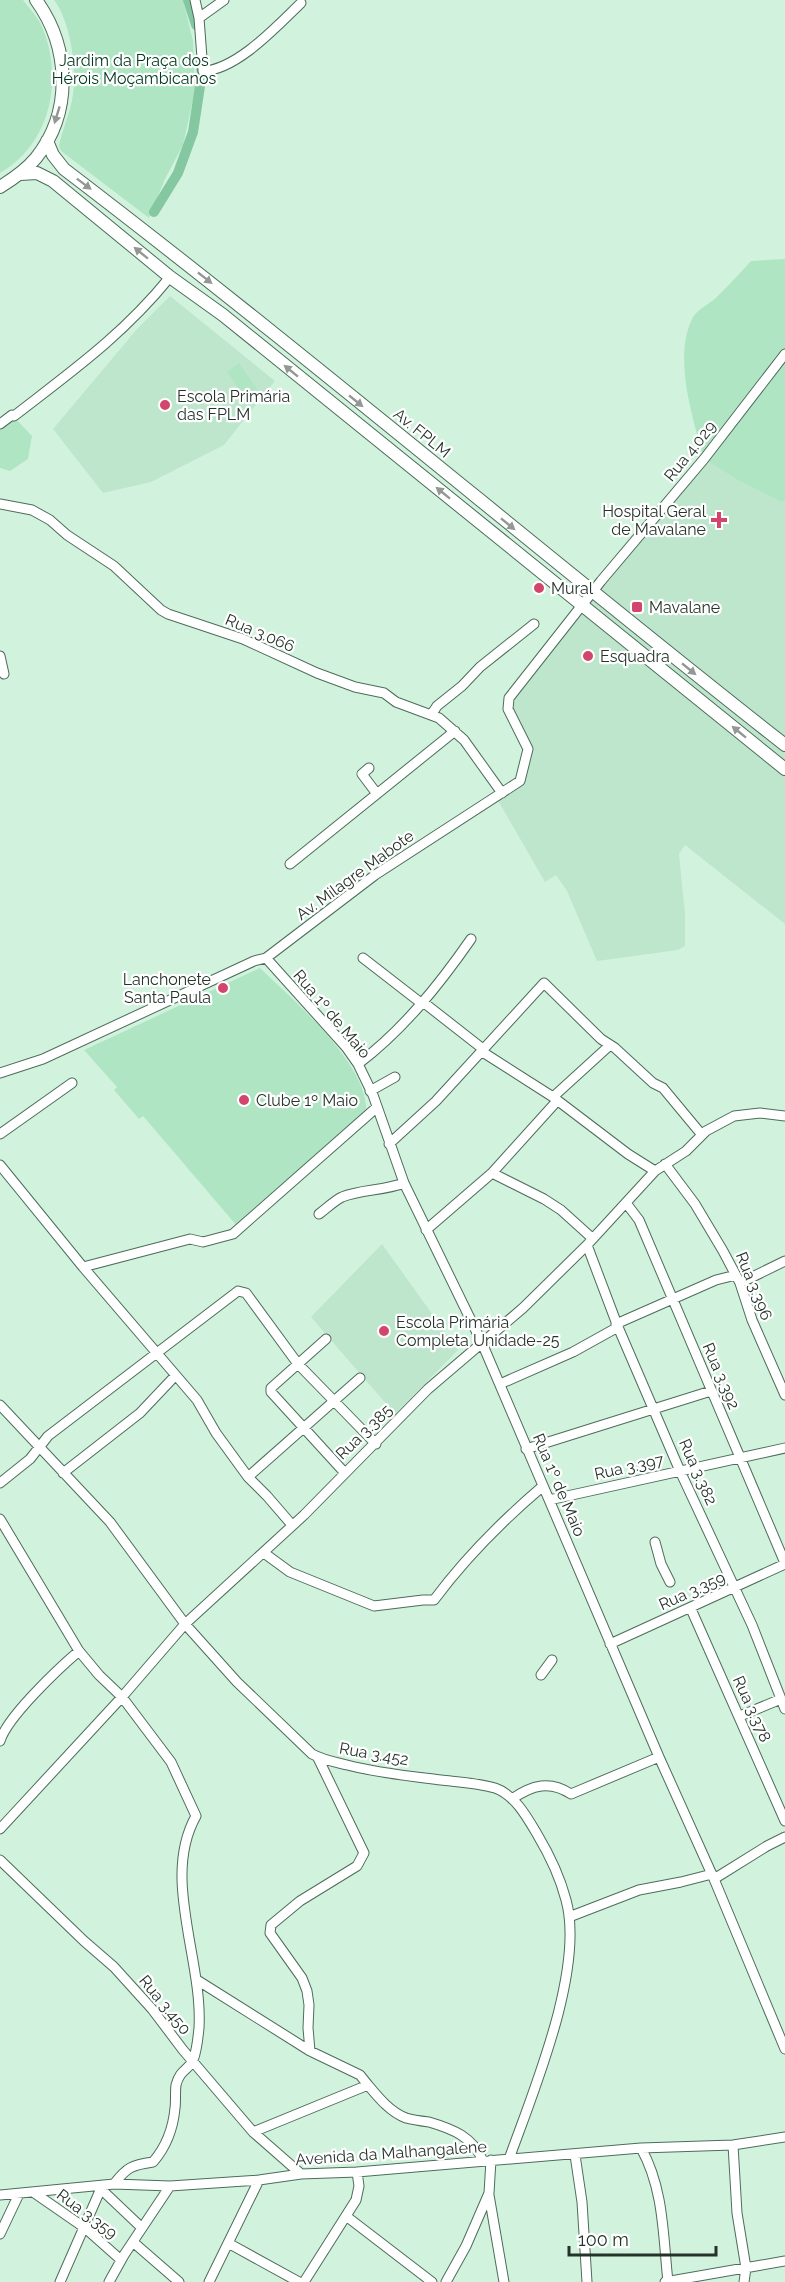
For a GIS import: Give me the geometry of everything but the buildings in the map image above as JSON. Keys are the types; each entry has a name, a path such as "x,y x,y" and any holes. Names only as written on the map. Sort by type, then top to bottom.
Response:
{"main road":[{"path":"0,187 20,174 47,141 63,91 63,65 57,39 47,15 36,0"},
{"name":"Av. FPLM","path":"47,141 53,155 64,169 234,301 592,593 785,745"},
{"path":"20,174 37,173 54,181 170,277 223,315 785,769"}],"street":[{"path":"195,0 199,18 203,71 229,64 272,31 301,3"},
{"path":"199,18 224,0"},
{"path":"0,424 12,415 14,416 98,352 133,320 170,277"},
{"name":"Rua 4.029","path":"592,593 704,459 785,354"},
{"name":"Rua 3.066","path":"0,504 32,510 50,520 67,536 114,566 160,610 168,614 243,639 317,673 355,687 384,693 396,702 439,718 465,740 502,793"},
{"name":"Av. Milagre Mabote","path":"0,1073 43,1059 243,966 266,958 375,875 520,781 528,749 508,709 509,698 592,593"},
{"path":"431,715 437,706 462,686 480,667 534,624"},
{"path":"0,656 4,674"},
{"path":"290,864 455,731"},
{"path":"369,768 362,774 377,794"},
{"path":"358,1064 387,1041 422,1003 471,939"},
{"name":"Rua 1º de Maio","path":"266,958 346,1047 358,1064 404,1183 482,1343 610,1644 713,1876 785,2049"},
{"path":"363,958 482,1050 555,1099 655,1172"},
{"path":"389,1144 419,1118 544,983 609,1046 623,1055 653,1083 663,1088 702,1135"},
{"path":"426,1230 492,1173 555,1099 609,1046"},
{"path":"370,1091 395,1077"},
{"path":"0,1134 72,1083"},
{"path":"83,1268 190,1239 202,1242 233,1234 376,1108"},
{"name":"Rua 3.385","path":"1,1827 122,1697 185,1624 264,1553 344,1472 376,1444 428,1389 523,1308 590,1242 655,1172 686,1151 702,1135 718,1124 744,1114 785,1116"},
{"name":"Rua 3.396","path":"665,1164 695,1204 738,1279 752,1320 785,1395"},
{"path":"0,1165 83,1268 197,1400 216,1434 248,1477 292,1525"},
{"path":"492,1173 553,1204 590,1242"},
{"path":"319,1214 342,1197 392,1188 404,1183"},
{"name":"Rua 3.392","path":"626,1203 639,1220 785,1564"},
{"name":"Rua 3.382","path":"590,1242 617,1326 782,1695 785,1709"},
{"path":"500,1384 573,1352 617,1326 716,1280 738,1279 785,1261"},
{"path":"0,1483 30,1459 48,1436 238,1291 246,1293 298,1364 376,1444"},
{"path":"326,1339 271,1388 271,1392 344,1472"},
{"path":"63,1473 140,1413 175,1376"},
{"path":"248,1477 360,1378"},
{"path":"526,1449 711,1391"},
{"name":"Rua 3.452","path":"2,1411 39,1447 121,1536 185,1624 237,1682 318,1758 373,1772 496,1788 512,1799 530,1821 547,1851 567,1901 568,1967 542,2065 509,2159"},
{"name":"Rua 3.397","path":"549,1500 785,1448"},
{"path":"264,1553 290,1572 374,1606 430,1601 434,1600 466,1558 508,1516 543,1486"},
{"path":"0,1519 79,1651 122,1697 171,1762 196,1816 187,1831 181,1871 197,1980 199,2028 193,2061 178,2077 175,2109 166,2147 153,2162 135,2165 123,2171 114,2184"},
{"path":"655,1542 661,1564 670,1582"},
{"name":"Rua 3.359","path":"610,1644 735,1589 785,1564"},
{"name":"Rua 3.378","path":"691,1609 785,1821"},
{"path":"0,1742 13,1719 57,1670 79,1651"},
{"path":"541,1675 552,1660"},
{"path":"740,1716 782,1695"},
{"path":"512,1799 542,1784 564,1789 571,1794 659,1757"},
{"path":"310,2051 308,2028 310,2014 307,1991 302,1978 270,1933 271,1925 300,1901 357,1866 364,1853 318,1758"},
{"path":"569,1917 639,1890 713,1876 785,1837"},
{"name":"Rua 3.450","path":"0,1860 114,1967 152,2009 253,2132 301,2174"},
{"path":"197,1980 310,2051 360,2075 389,2108 405,2118 430,2123 467,2138 487,2161 489,2193 504,2282"},
{"path":"253,2132 368,2085"},
{"name":"Avenida da Malhangalene","path":"0,2194 102,2188 114,2184 170,2186 259,2180 301,2174 357,2172 641,2148 733,2145 785,2138"},
{"path":"733,2145 737,2214 746,2268 744,2282"},
{"path":"641,2148 648,2161 660,2198 667,2282 785,2261"},
{"path":"575,2155 582,2202 587,2282"},
{"path":"304,2282 356,2200 357,2172"},
{"path":"209,2282 259,2180"},
{"path":"110,2282 170,2186"},
{"path":"60,2282 102,2188 142,2228"},
{"name":"Rua 3.359","path":"33,2192 85,2228 122,2260"},
{"path":"446,2282 466,2246 489,2193"},
{"path":"0,2234 19,2194"},
{"path":"346,2216 432,2282"},
{"path":"134,2242 179,2282"},
{"path":"228,2243 299,2282"}],"shaded area":[{"name":"Escola Primária das FPLM","path":"170,296 275,381 224,445 151,482 103,493 53,429 137,329"},
{"path":"785,363 785,924 685,845 679,854 685,914 685,946 678,950 597,961 567,891 556,875 545,882 496,797 520,781 528,749 519,733 509,698"},
{"name":"Escola Primária Completa Unidade-25","path":"382,1244 458,1350 395,1414 311,1317"}],"green space":[{"path":"0,0 23,0 38,20 49,47 52,88 42,128 17,160 0,173"},
{"name":"Jardim da Praça dos Hérois Moçambicanos","path":"54,0 183,0 193,41 195,91 183,145 165,179 149,218 61,151 59,146 72,100 74,76 69,34"},
{"path":"785,259 785,500 782,502 738,480 704,459 690,407 684,352 694,316 716,298 751,261"},
{"path":"239,363 257,389 245,398 227,372"},
{"path":"12,415 32,436 28,459 10,471 0,468 0,420"},
{"name":"Clube 1º Maio","path":"260,968 309,1015 343,1055 356,1075 364,1095 366,1114 237,1226 143,1116 139,1119 114,1090 117,1087 84,1050"}],"waterway":[{"path":"188,0 196,25"},
{"path":"154,212 178,173 193,132 202,73 200,62"}],"place":[{"name":"Escola Primária das FPLM","path":"165,405"},
{"name":"Hospital Geral de Mavalane","path":"719,520"},
{"name":"Mural","path":"539,588"},
{"name":"Mavalane","path":"637,607"},
{"name":"Esquadra","path":"588,656"},
{"name":"Lanchonete Santa Paula","path":"223,988"},
{"name":"Clube 1º Maio","path":"244,1100"},
{"name":"Escola Primária Completa Unidade-25","path":"384,1331"}]}
